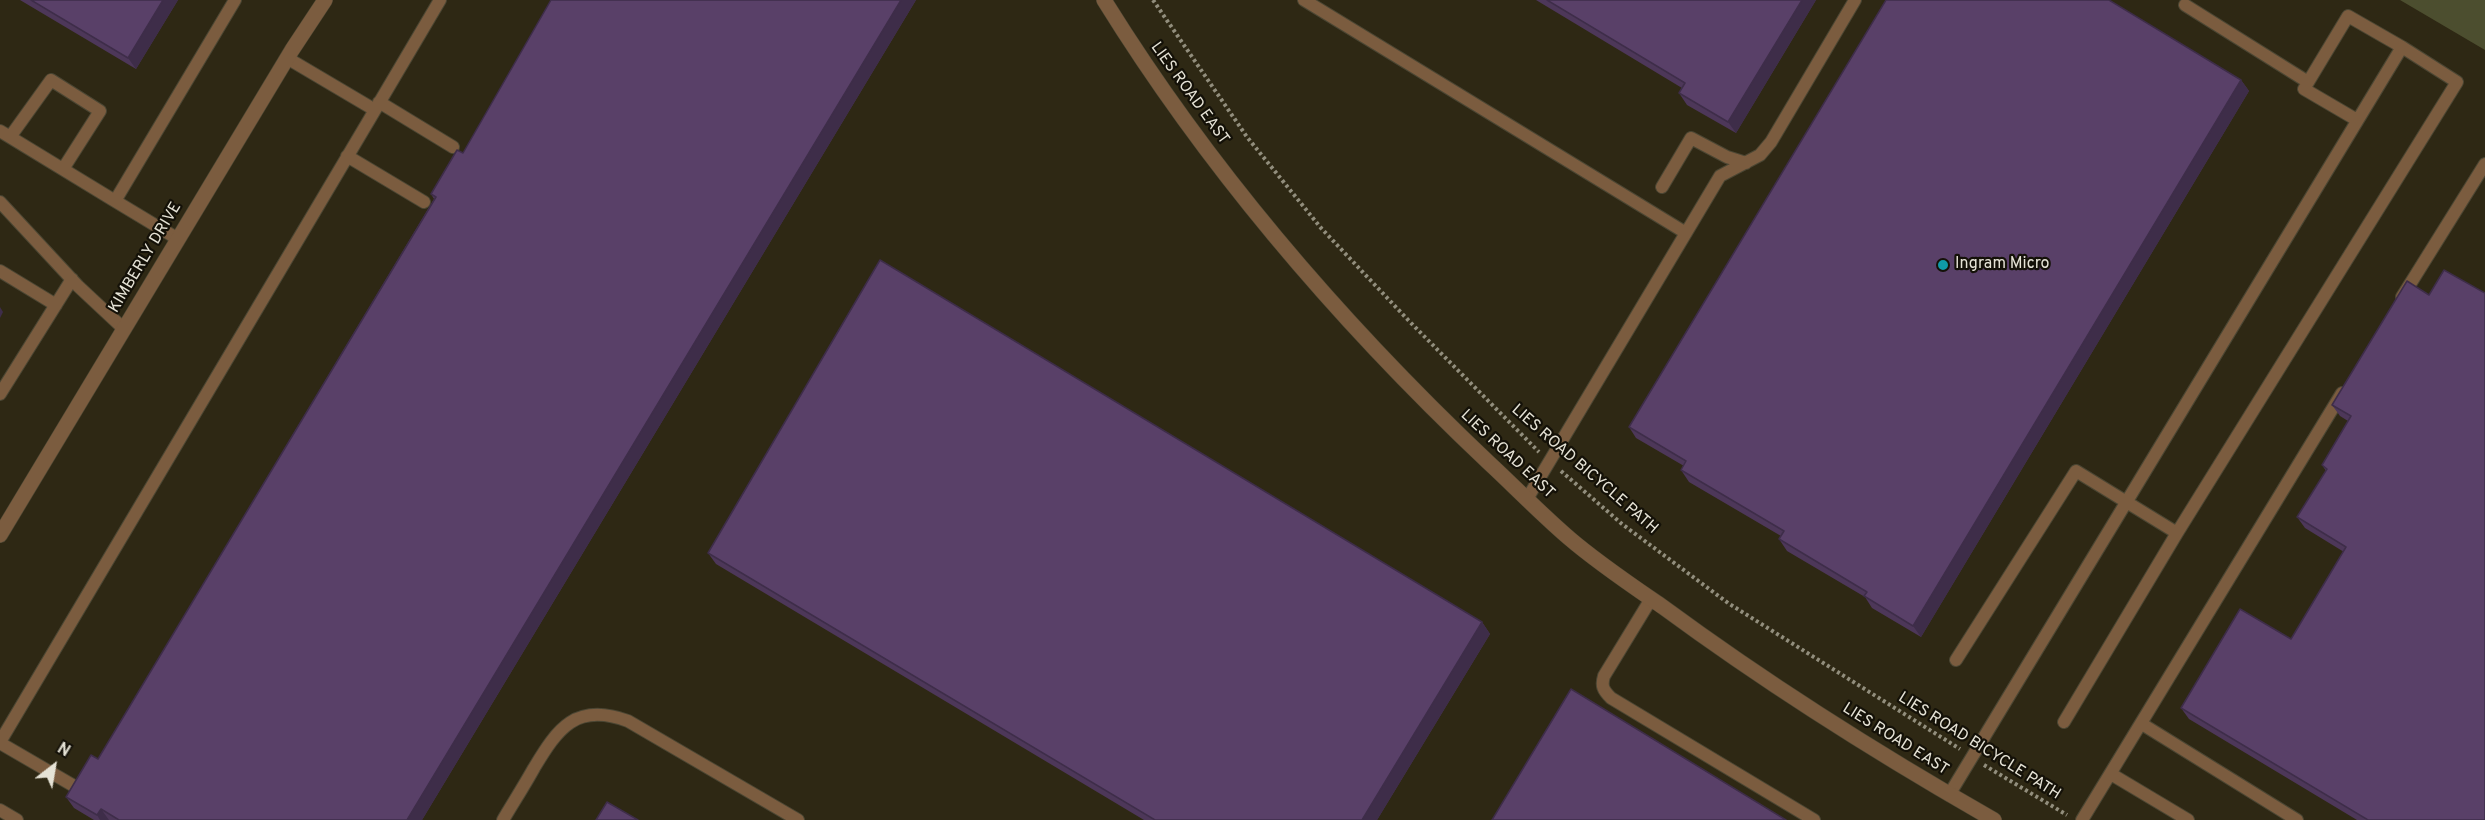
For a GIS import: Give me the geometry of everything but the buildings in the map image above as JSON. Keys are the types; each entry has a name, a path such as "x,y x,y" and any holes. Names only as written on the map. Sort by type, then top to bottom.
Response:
{"street":[{"name":"KIMBERLY DRIVE","path":"0,535 287,58 325,0"},
{"name":"LIES ROAD EAST","path":"1104,0 1181,116 1282,247 1370,346 1452,428 1570,539 1785,693 1949,795 1994,820"}],"lane":[{"path":"115,201 235,0"},
{"path":"74,786 0,742 440,0"},
{"path":"1304,0 1686,233"},
{"path":"1527,499 1720,176 1760,155 1771,142 1855,0"},
{"path":"2185,5 2308,81"},
{"path":"2064,722 2177,533 2457,82 2348,16 2304,89 2357,120"},
{"path":"1949,795 2402,47"},
{"path":"287,58 453,147"},
{"path":"63,169 100,111 51,80 5,134 178,239"},
{"path":"1662,187 1691,138 1727,157 1746,163"},
{"path":"347,156 424,202"},
{"path":"2396,306 2485,164"},
{"path":"0,202 72,279 124,329"},
{"path":"0,271 56,305"},
{"path":"0,394 72,279"},
{"path":"2082,820 2352,378"},
{"path":"1956,660 2076,471 2177,533"},
{"path":"1651,598 1604,676 1601,684 1603,690 1611,698 1814,820"},
{"path":"503,820 554,735 569,722 596,715 628,721 798,820"},
{"path":"2142,724 2297,820"},
{"path":"2111,774 2188,820"},
{"path":"0,810 17,820"}],"path":[{"name":"LIES ROAD BICYCLE PATH","path":"1153,0 1247,137 1321,228 1549,461 1622,524 1728,603 2075,820"}],"green space":[{"path":"2400,0 2485,0 2485,50"}],"place":[{"name":"Ingram Micro","path":"1943,265"}]}
